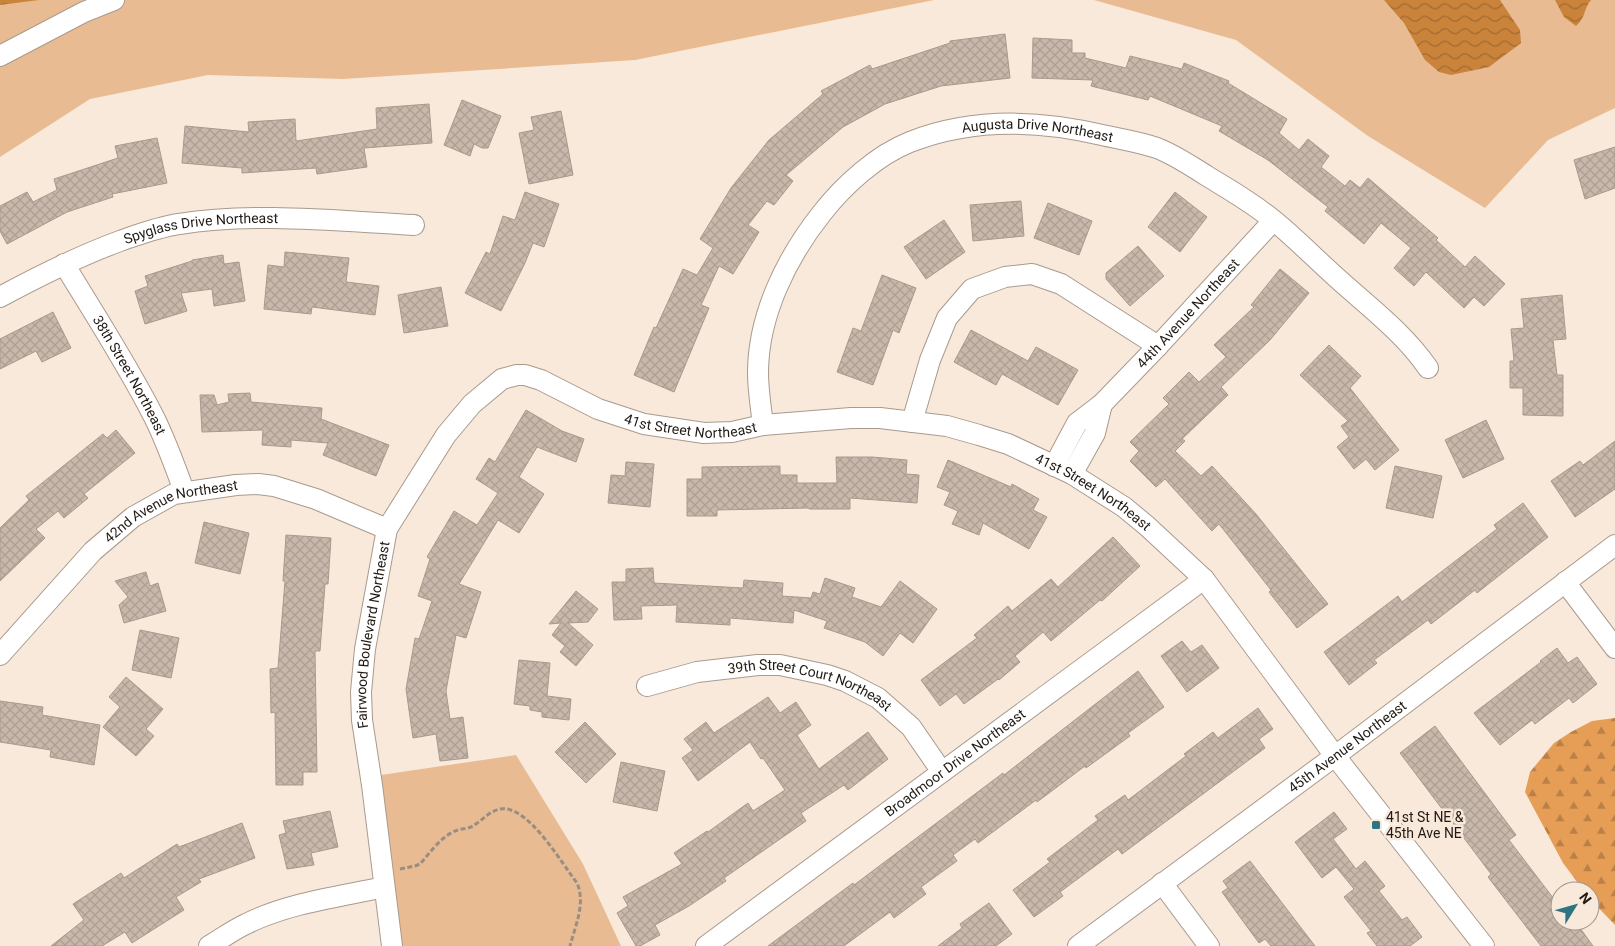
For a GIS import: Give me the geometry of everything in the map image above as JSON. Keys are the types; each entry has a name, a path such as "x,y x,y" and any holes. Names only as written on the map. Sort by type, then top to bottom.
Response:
{"street":[{"path":"0,56 84,12 114,0"},
{"name":"Augusta Drive Northeast","path":"763,425 758,373 761,342 770,306 792,257 806,234 835,196 874,162 908,142 951,129 974,126 1045,124 1077,129 1157,148 1181,160 1248,201 1273,221 1404,338 1428,368"},
{"name":"Spyglass Drive Northeast","path":"0,297 40,275 94,250 150,230 188,223 254,218 414,225"},
{"name":"44th Avenue Northeast","path":"1063,470 1077,423 1102,404 1273,221"},
{"name":"38th Street Northeast","path":"64,264 130,372 155,418 184,492"},
{"path":"912,422 930,360 947,318 972,290 1005,277 1032,274 1061,284 1158,346"},
{"name":"41st Street Northeast","path":"517,375 532,376 598,409 644,424 704,432 732,432 763,425 851,418 880,418 947,426 979,435 1008,444 1063,470 1124,507 1204,579 1335,756 1484,946"},
{"name":"Fairwood Boulevard Northeast","path":"392,946 362,720 365,649 387,529 433,454 472,404 502,379 517,375"},
{"name":"42nd Avenue Northeast","path":"0,656 93,551 133,517 159,501 184,492 236,485 258,484 274,486 316,499 387,529"},
{"name":"45th Avenue Northeast","path":"1078,946 1335,756 1615,544"},
{"name":"Broadmoor Drive Northeast","path":"706,946 1204,579"},
{"path":"1565,582 1615,648"},
{"name":"39th Street Court Northeast","path":"647,686 697,672 758,664 780,665 828,674 878,698 911,727 942,772"},
{"path":"209,946 245,924 276,912 321,900 383,879"},
{"path":"1162,883 1209,946"}],"path":[{"path":"383,879 420,864 446,836 471,827 493,812 507,809 519,813 542,835 577,883 581,903 570,946"}],"shaded area":[{"path":"0,0 934,0 635,60 343,79 208,75 90,99 0,157"},
{"path":"1094,0 1615,0 1615,108 1548,140 1485,208 1368,136 1236,40"},
{"path":"516,755 583,864 621,946 402,946 381,775"}],"green space":[{"path":"1615,718 1615,925 1600,909 1600,881 1576,881 1563,863 1525,792 1530,772 1554,743 1592,721"}],"water":[{"path":"0,0 39,0 0,5"},
{"path":"1384,0 1500,0 1520,30 1521,43 1489,67 1451,75 1439,72 1425,60 1404,23"},
{"path":"1555,0 1591,0 1576,26 1564,17"}],"building":[{"path":"1005,34 1010,78 941,86 885,104 843,127 786,175 793,181 774,205 767,201 748,225 759,232 733,274 719,266 701,305 709,308 674,392 634,375 654,327 656,328 683,269 697,275 713,248 700,239 731,188 769,140 823,94 821,91 870,65 872,69 950,43 950,41"},
{"path":"1033,38 1072,40 1072,53 1085,53 1085,58 1126,68 1130,56 1182,69 1184,63 1229,81 1228,83 1287,119 1279,133 1299,150 1308,139 1329,156 1321,167 1345,186 1350,180 1360,188 1368,178 1438,238 1436,240 1465,267 1475,256 1505,284 1484,306 1474,297 1464,308 1426,272 1414,286 1394,268 1411,248 1381,223 1364,244 1325,211 1328,207 1268,160 1219,131 1222,126 1150,96 1148,100 1091,86 1093,80 1032,78"},
{"path":"462,100 501,116 488,148 482,148 474,144 470,156 444,145"},
{"path":"429,104 432,143 364,148 367,167 317,174 316,168 242,173 242,168 182,163 185,126 249,132 248,122 295,119 296,141 377,129 376,108"},
{"path":"561,111 573,175 529,184 519,133 534,130 531,117"},
{"path":"157,138 167,183 112,194 113,197 67,212 7,244 0,231 0,206 27,192 33,202 57,190 54,179 118,158 115,146"},
{"path":"1615,147 1615,188 1585,199 1574,160"},
{"path":"525,192 559,204 544,247 533,243 501,311 465,293 486,252 490,254 503,216 515,220"},
{"path":"1175,192 1207,217 1180,252 1148,227"},
{"path":"1021,201 1024,236 973,241 970,205"},
{"path":"1048,203 1092,221 1079,255 1034,238"},
{"path":"944,220 965,252 926,279 904,247"},
{"path":"1138,246 1164,276 1130,306 1106,279 1106,273"},
{"path":"285,252 349,258 346,282 379,286 375,315 312,307 311,314 264,309 268,265 284,267"},
{"path":"223,255 224,264 239,262 245,301 214,306 212,289 181,293 187,311 145,324 135,291 148,286 145,276 192,260"},
{"path":"1280,269 1309,293 1270,340 1221,387 1228,395 1182,439 1185,441 1175,451 1201,476 1212,466 1256,514 1328,604 1297,628 1269,592 1271,590 1219,524 1212,531 1165,479 1156,487 1130,461 1139,451 1130,442 1169,404 1163,398 1189,372 1199,382 1226,357 1214,345 1254,307 1251,305"},
{"path":"882,275 916,288 899,333 893,330 873,385 837,372 853,328 861,331"},
{"path":"441,287 448,326 404,333 398,295"},
{"path":"1562,295 1566,339 1553,340 1557,375 1563,375 1563,416 1523,415 1523,388 1510,388 1510,361 1514,361 1511,329 1524,328 1521,299"},
{"path":"53,312 71,348 42,362 36,351 0,369 0,339"},
{"path":"971,330 1028,361 1036,347 1078,370 1058,405 1002,374 996,385 954,362"},
{"path":"1329,345 1361,376 1350,388 1399,450 1375,470 1366,459 1354,469 1337,447 1349,437 1341,426 1348,421 1300,375"},
{"path":"250,393 251,402 322,408 321,419 389,445 376,476 323,455 328,443 291,440 291,447 262,445 263,430 202,432 200,395 214,395 217,405 229,402 228,394"},
{"path":"526,410 562,431 584,439 576,462 537,447 519,477 544,494 519,533 498,520 459,584 481,592 466,638 456,635 446,691 450,719 463,717 468,758 440,761 436,734 413,738 406,689 415,638 419,639 432,601 418,596 430,559 427,557 454,511 477,525 498,493 476,479 489,458 495,462"},
{"path":"1486,420 1504,459 1463,478 1445,440"},
{"path":"116,430 135,453 84,494 88,498 64,518 58,511 36,529 45,538 0,581 0,528 29,500 26,496 103,434 107,438"},
{"path":"1615,441 1615,489 1575,517 1551,481 1580,461 1583,465"},
{"path":"836,457 872,457 907,460 906,474 919,475 917,503 850,498 850,509 717,510 717,516 687,516 687,479 702,479 702,467 780,466 780,475 797,475 797,483 837,483"},
{"path":"948,460 1011,487 1012,484 1039,499 1033,510 1047,517 1029,549 983,523 979,535 952,524 958,511 944,505 950,492 937,487"},
{"path":"626,462 654,464 650,507 608,503 611,475 625,476"},
{"path":"1395,466 1442,476 1433,518 1386,508"},
{"path":"1523,503 1548,537 1477,593 1475,590 1431,624 1428,620 1374,660 1377,663 1349,685 1324,652 1398,596 1402,602 1497,529 1494,525"},
{"path":"204,522 249,533 240,574 195,563"},
{"path":"286,535 331,538 328,584 325,584 320,651 315,651 317,772 303,772 303,785 276,785 275,712 271,713 270,669 278,668 285,581 283,581"},
{"path":"1113,537 1140,566 1102,601 1100,600 1051,641 1043,632 1015,656 1020,662 999,680 964,704 956,694 940,706 921,680 977,638 974,635 1008,606 1012,611 1051,579 1058,587"},
{"path":"653,568 654,583 743,588 744,580 783,583 782,596 811,598 813,592 820,594 825,578 855,588 852,597 881,607 900,581 937,609 913,643 900,633 883,656 865,642 824,628 827,621 794,610 793,623 730,618 730,625 676,622 677,605 641,606 642,619 614,620 612,582 626,582 626,569"},
{"path":"146,572 150,586 158,583 166,611 124,623 119,605 128,597 115,581"},
{"path":"576,591 598,609 588,622 568,623 593,645 576,666 560,652 565,646 552,635 561,623 549,624"},
{"path":"140,630 179,638 171,678 132,670"},
{"path":"1182,641 1191,652 1202,645 1219,668 1187,692 1161,656"},
{"path":"1557,648 1568,663 1577,657 1597,684 1573,703 1569,698 1535,724 1532,720 1500,745 1474,713"},
{"path":"519,660 550,663 547,696 571,699 569,720 542,717 542,712 530,710 530,706 514,704"},
{"path":"1138,671 1164,707 1128,733 1130,736 1086,768 1085,766 978,843 975,839 953,855 957,861 921,887 926,894 894,918 890,912 844,946 768,946 853,883 854,885 1003,773 1004,775"},
{"path":"126,677 163,709 146,729 154,736 136,756 103,727 120,707 109,697"},
{"path":"768,697 780,713 796,702 811,725 797,735 819,769 868,732 888,759 848,790 844,785 801,813 806,821 724,878 726,881 689,906 655,925 660,935 640,946 636,946 617,913 628,906 623,897 682,864 674,853 708,832 748,803 753,811 785,790 750,742 698,781 682,758 693,750 684,739 706,722 714,733"},
{"path":"0,701 43,707 42,715 100,725 94,765 50,757 51,750 0,742"},
{"path":"1258,708 1273,729 1259,739 1265,748 1122,854 1118,849 1060,892 1063,896 1034,917 1013,890 1050,862 1047,859 1098,820 1095,816 1125,795 1128,800 1186,756 1184,754 1213,732 1218,738"},
{"path":"585,722 616,754 586,783 555,752"},
{"path":"1435,726 1516,835 1509,840 1550,894 1550,931 1582,931 1593,946 1541,946 1488,877 1491,874 1400,753"},
{"path":"621,762 665,771 657,811 613,802"},
{"path":"330,811 338,847 311,853 314,865 287,869 279,835 286,833 283,821"},
{"path":"1334,812 1347,829 1333,839 1356,869 1365,861 1385,886 1379,891 1402,920 1407,917 1422,937 1410,946 1377,946 1367,933 1371,931 1344,897 1354,889 1336,867 1322,878 1295,842"},
{"path":"242,823 255,858 199,879 201,882 176,897 184,910 132,943 125,932 102,946 51,946 84,920 73,904 121,873 124,878 177,844 179,847"},
{"path":"1250,861 1315,946 1271,946 1265,939 1259,943 1222,892 1228,888 1223,881"},
{"path":"989,903 1012,934 996,946 938,946 962,928 960,924"}],"place":[{"name":"41st St NE & 45th Ave NE","path":"1376,825"}]}
